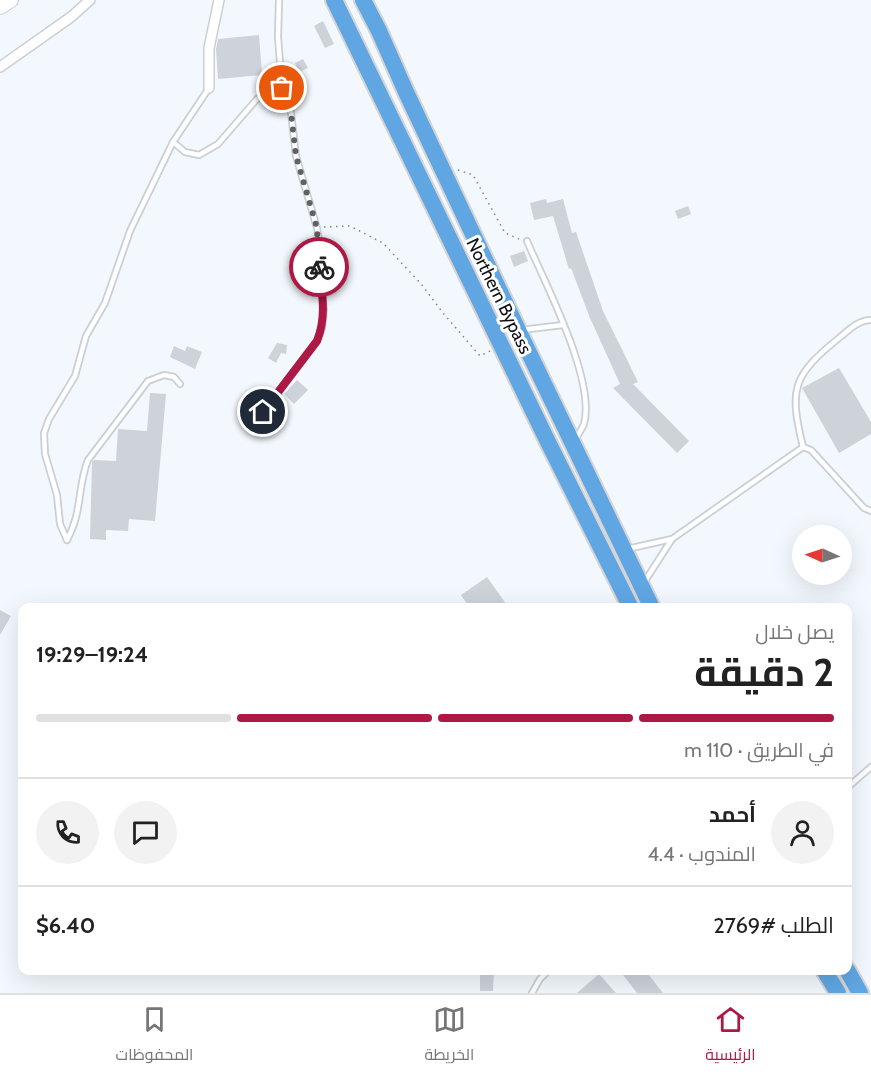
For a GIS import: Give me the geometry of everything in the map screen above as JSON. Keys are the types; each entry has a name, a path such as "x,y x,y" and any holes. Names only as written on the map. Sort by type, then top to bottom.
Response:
{"highway":[{"name":"Northern Bypass","path":"363,0 650,603"},
{"path":"372,0 379,31"},
{"name":"Northern Bypass","path":"335,2 629,603"},
{"path":"827,975 838,993"},
{"path":"850,975 860,993"}],"main road":[{"path":"0,7 10,0"}],"street":[{"path":"0,67 72,17 90,0"},
{"path":"209,88 209,48 219,0"}],"lane":[{"path":"263,412 317,341 322,328 324,310 317,228 296,156 291,113 282,88 278,38 279,0"},
{"path":"180,384 174,377 164,375 148,381 88,460 75,524 67,540 60,524 57,495 45,454 44,433 49,419 75,376 86,336 105,303 130,231 173,142 209,88"},
{"path":"173,142 185,152 199,155 218,144 257,99 282,88"},
{"path":"527,241 581,371 584,425 574,446"},
{"path":"803,447 795,413 796,394 801,376 814,358 856,324 871,320"},
{"path":"518,330 563,325"},
{"path":"803,447 811,450 864,508 871,511"},
{"path":"641,586 672,539 803,447"},
{"path":"625,549 672,539"},
{"path":"852,784 871,767"},
{"path":"532,993 545,975"}],"path":[{"path":"440,163 473,175 505,232 527,241"},
{"path":"317,228 350,226 383,243 422,285 480,356 501,345"}],"building":[{"path":"323,21 334,44 325,48 314,26"},
{"path":"259,35 262,75 218,79 216,49 218,39"},
{"path":"303,59 308,68 299,72 295,63"},
{"path":"546,199 547,203 563,199 572,233 576,232 603,311 638,382 633,384 689,441 677,453 613,388 620,384 590,318 571,268 569,269 553,216 534,220 530,203"},
{"path":"688,206 691,214 678,219 675,211"},
{"path":"524,251 528,261 514,267 510,256"},
{"path":"277,343 287,345 286,354 281,353 276,363 268,358"},
{"path":"174,346 185,351 187,346 202,352 195,369 170,357"},
{"path":"839,368 871,422 871,434 839,453 802,388"},
{"path":"297,380 308,390 294,404 284,394"},
{"path":"150,393 166,394 155,521 129,519 128,531 106,530 106,540 90,539 92,462 94,460 116,461 118,429 147,431"},
{"path":"487,577 505,603 467,603 461,595"},
{"path":"0,610 11,616 0,635"},
{"path":"480,975 494,975 493,991 480,991"},
{"path":"600,975 616,993 577,993"},
{"path":"623,975 649,975 663,993 637,993"}],"way so far":[{"path":"282,88 291,113 296,156 317,228 319,267"}],"route":[{"path":"263,412 317,341 322,328 324,310 319,267"}]}
